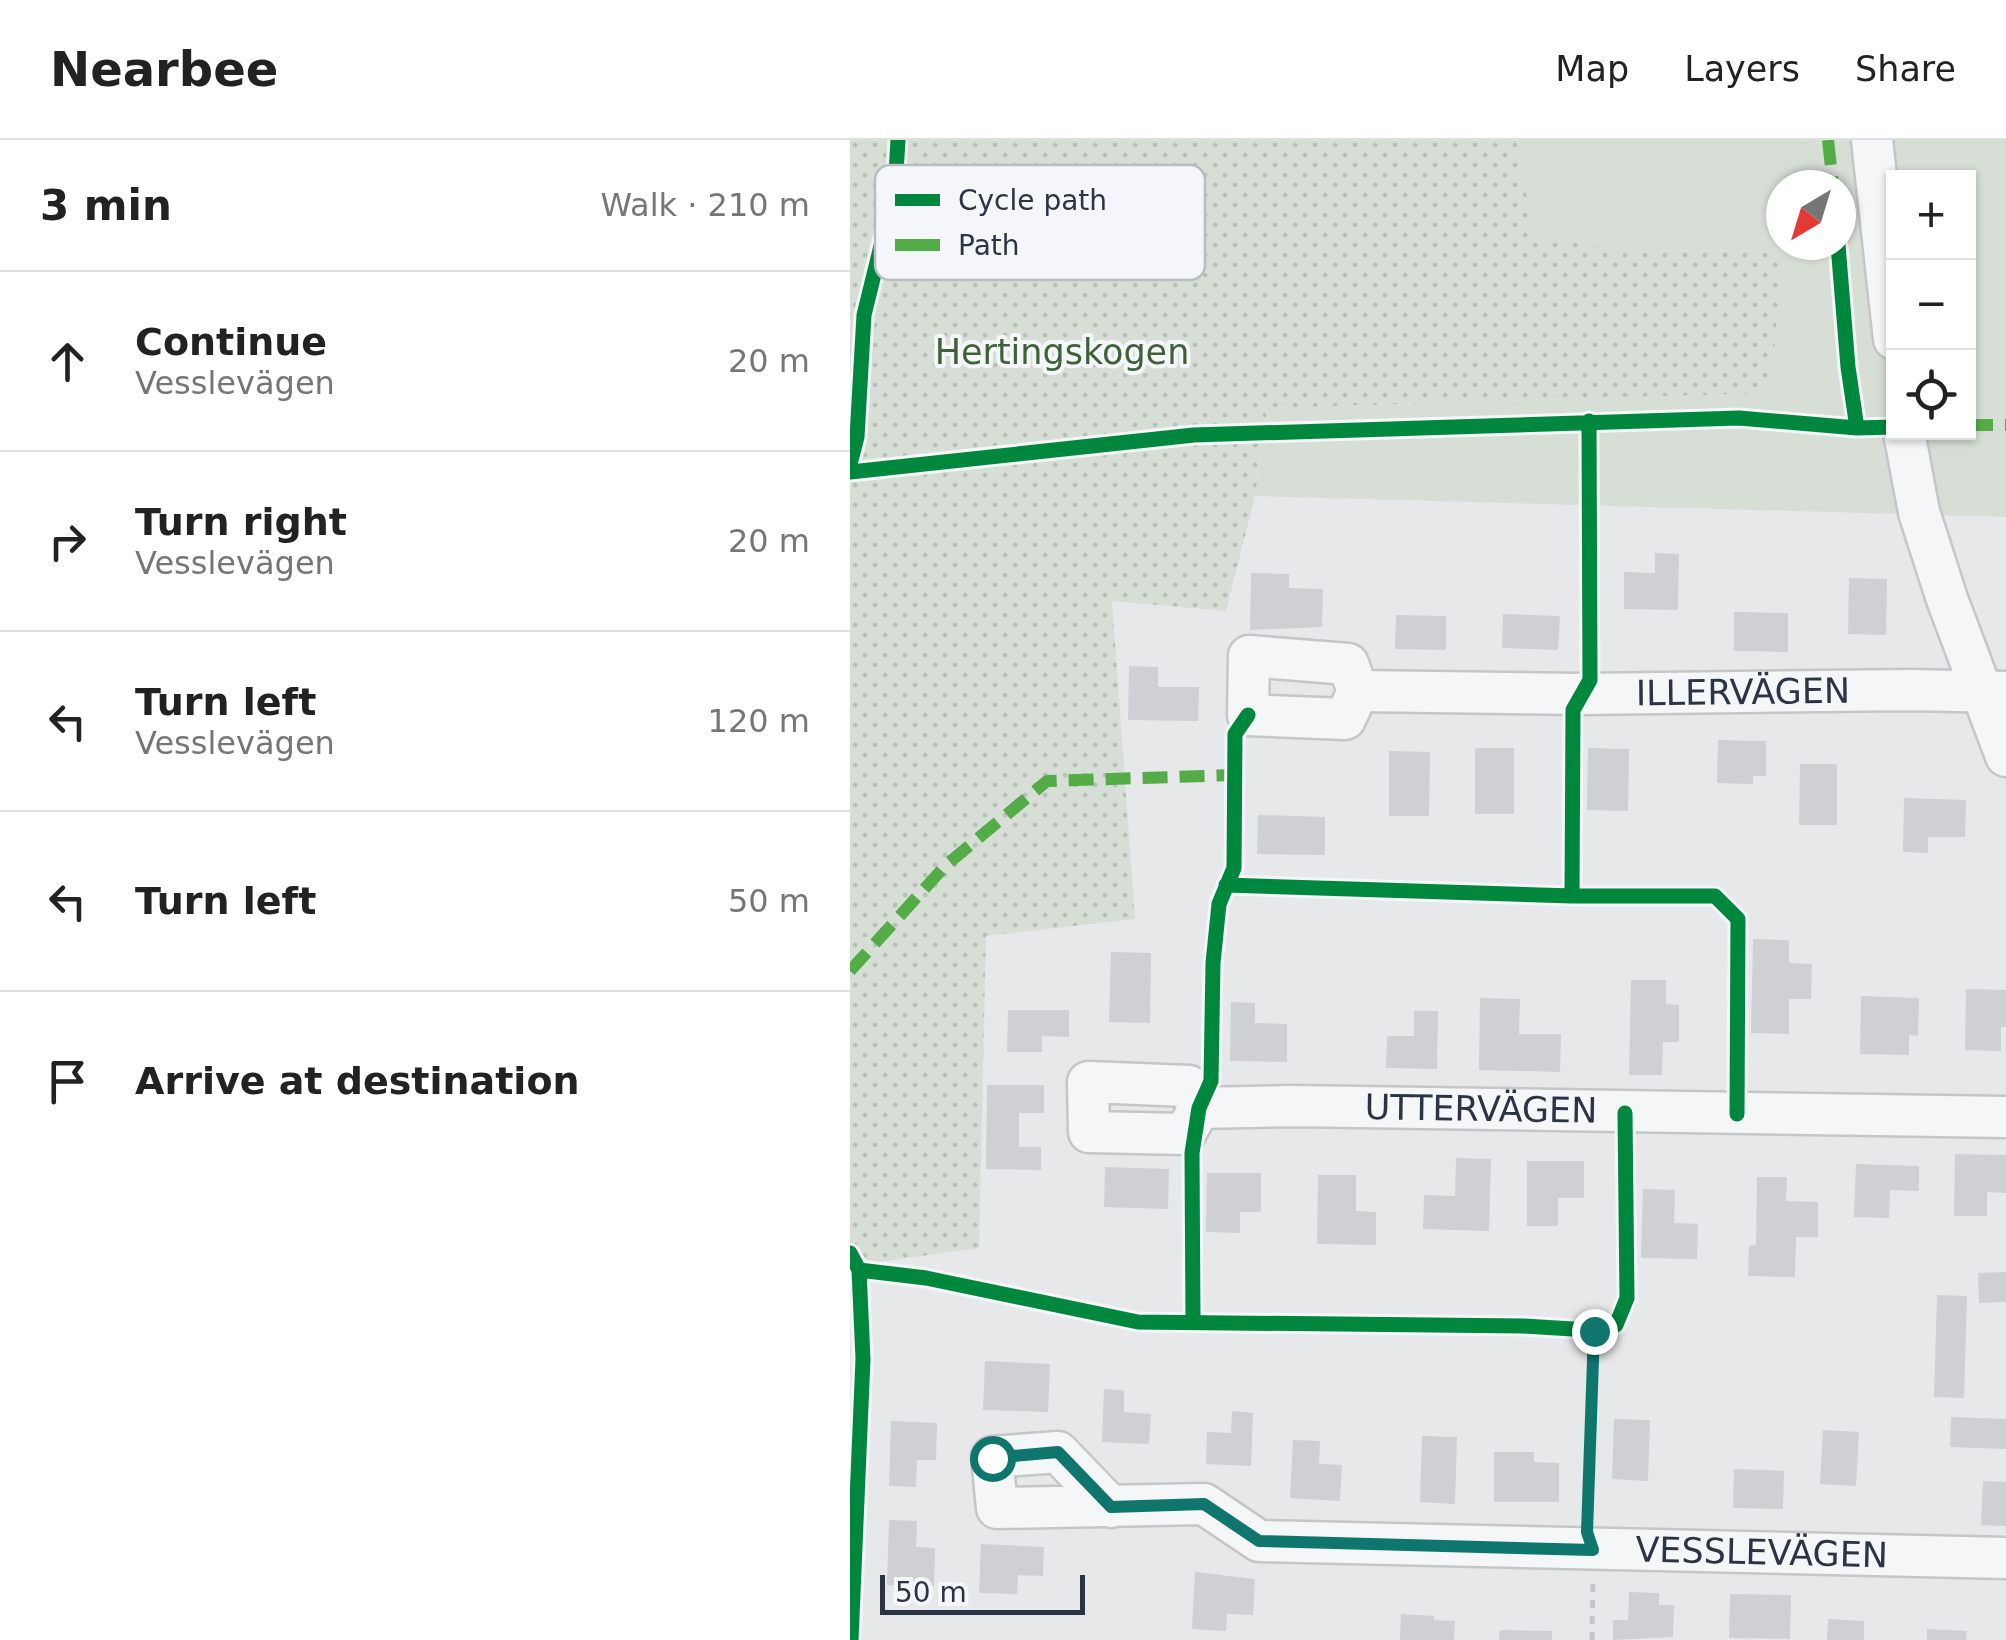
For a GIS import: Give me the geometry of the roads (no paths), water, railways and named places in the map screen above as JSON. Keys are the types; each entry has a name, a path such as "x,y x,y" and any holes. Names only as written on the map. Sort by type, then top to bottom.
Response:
{"street":[{"path":"1872,140 1886,267"},
{"path":"1906,440 1919,512 1947,600 1994,692 2006,756"},
{"name":"ILLERVÄGEN","path":"1358,691 1994,692"},
{"name":"UTTERVÄGEN","path":"1198,1108 1292,1106 2006,1118"},
{"name":"VESSLEVÄGEN","path":"1111,1507 1204,1504 1259,1541 2006,1558"}],"park label":[{"name":"Hertingskogen","path":"1062,352"}]}
